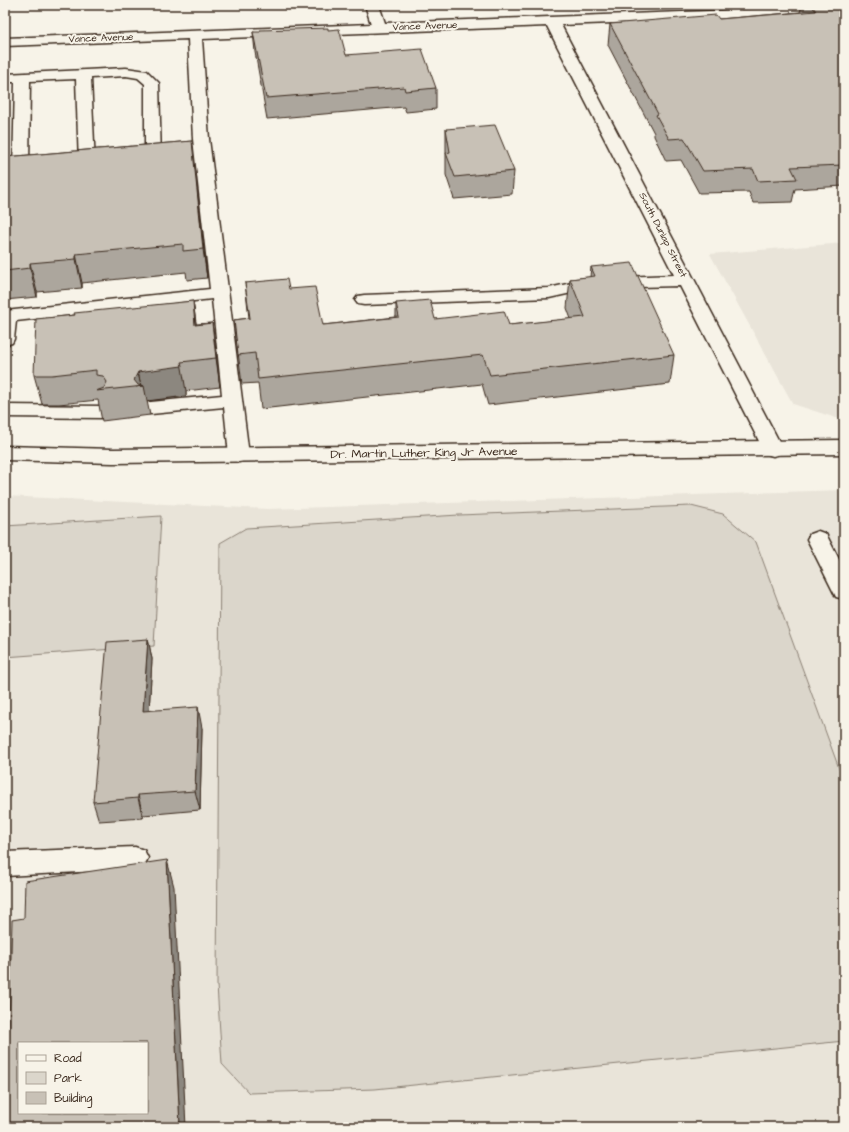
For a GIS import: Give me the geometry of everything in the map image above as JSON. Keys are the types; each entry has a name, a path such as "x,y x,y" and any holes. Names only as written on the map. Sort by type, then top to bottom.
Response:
{"street":[{"path":"372,5 379,28"},
{"name":"Vance Avenue","path":"5,42 844,10"},
{"name":"South Dunlap Street","path":"552,21 773,449"},
{"path":"195,35 201,139 197,155 220,293 239,455"},
{"path":"5,78 126,72 142,74 152,83 153,159"},
{"path":"82,74 87,165"},
{"path":"5,172 29,170 23,77"},
{"path":"364,300 549,293 594,283 686,280"},
{"path":"5,339 6,317 220,293"},
{"path":"152,408 233,400"},
{"path":"5,411 102,412"},
{"name":"Dr. Martin Luther King Jr Avenue","path":"5,453 113,456 844,447"},
{"path":"818,539 844,591"},
{"path":"5,864 135,858"}],"shaded area":[{"path":"844,243 844,417 836,418 793,404 710,254"},
{"path":"844,490 844,1127 5,1127 5,496 268,509"}],"green space":[{"path":"691,506 723,514 756,542 844,782 844,1041 375,1089 249,1093 222,1064 217,985 220,543 246,528 459,515"},
{"path":"161,516 154,646 5,657 5,526"}],"building":[{"path":"811,5 844,5 844,165 791,167 797,179 758,181 753,169 703,171 684,138 669,139 656,115 658,114 610,24 716,15 719,19 816,11"},
{"path":"328,28 328,30 339,29 346,55 422,49 436,88 405,91 404,87 266,98 253,32 260,32 260,30"},
{"path":"495,125 514,171 455,177 446,153 450,152 446,129"},
{"path":"192,141 203,249 183,251 183,244 76,254 76,259 30,263 30,268 5,271 5,157"},
{"path":"632,263 674,355 490,375 483,355 258,379 255,353 238,355 234,320 250,318 245,283 287,279 289,289 315,287 323,325 399,317 396,303 430,300 435,319 504,311 509,325 585,317 570,279 595,276 591,267"},
{"path":"193,301 195,325 212,323 216,358 181,362 182,366 138,372 134,380 138,385 144,386 96,391 104,388 107,382 103,376 96,375 96,370 52,375 34,375 36,319 75,315 74,313"},
{"path":"148,639 143,711 198,707 195,791 138,795 138,798 93,802 107,642"},
{"path":"167,860 180,1127 6,1127 12,920 24,918 25,881"}]}
